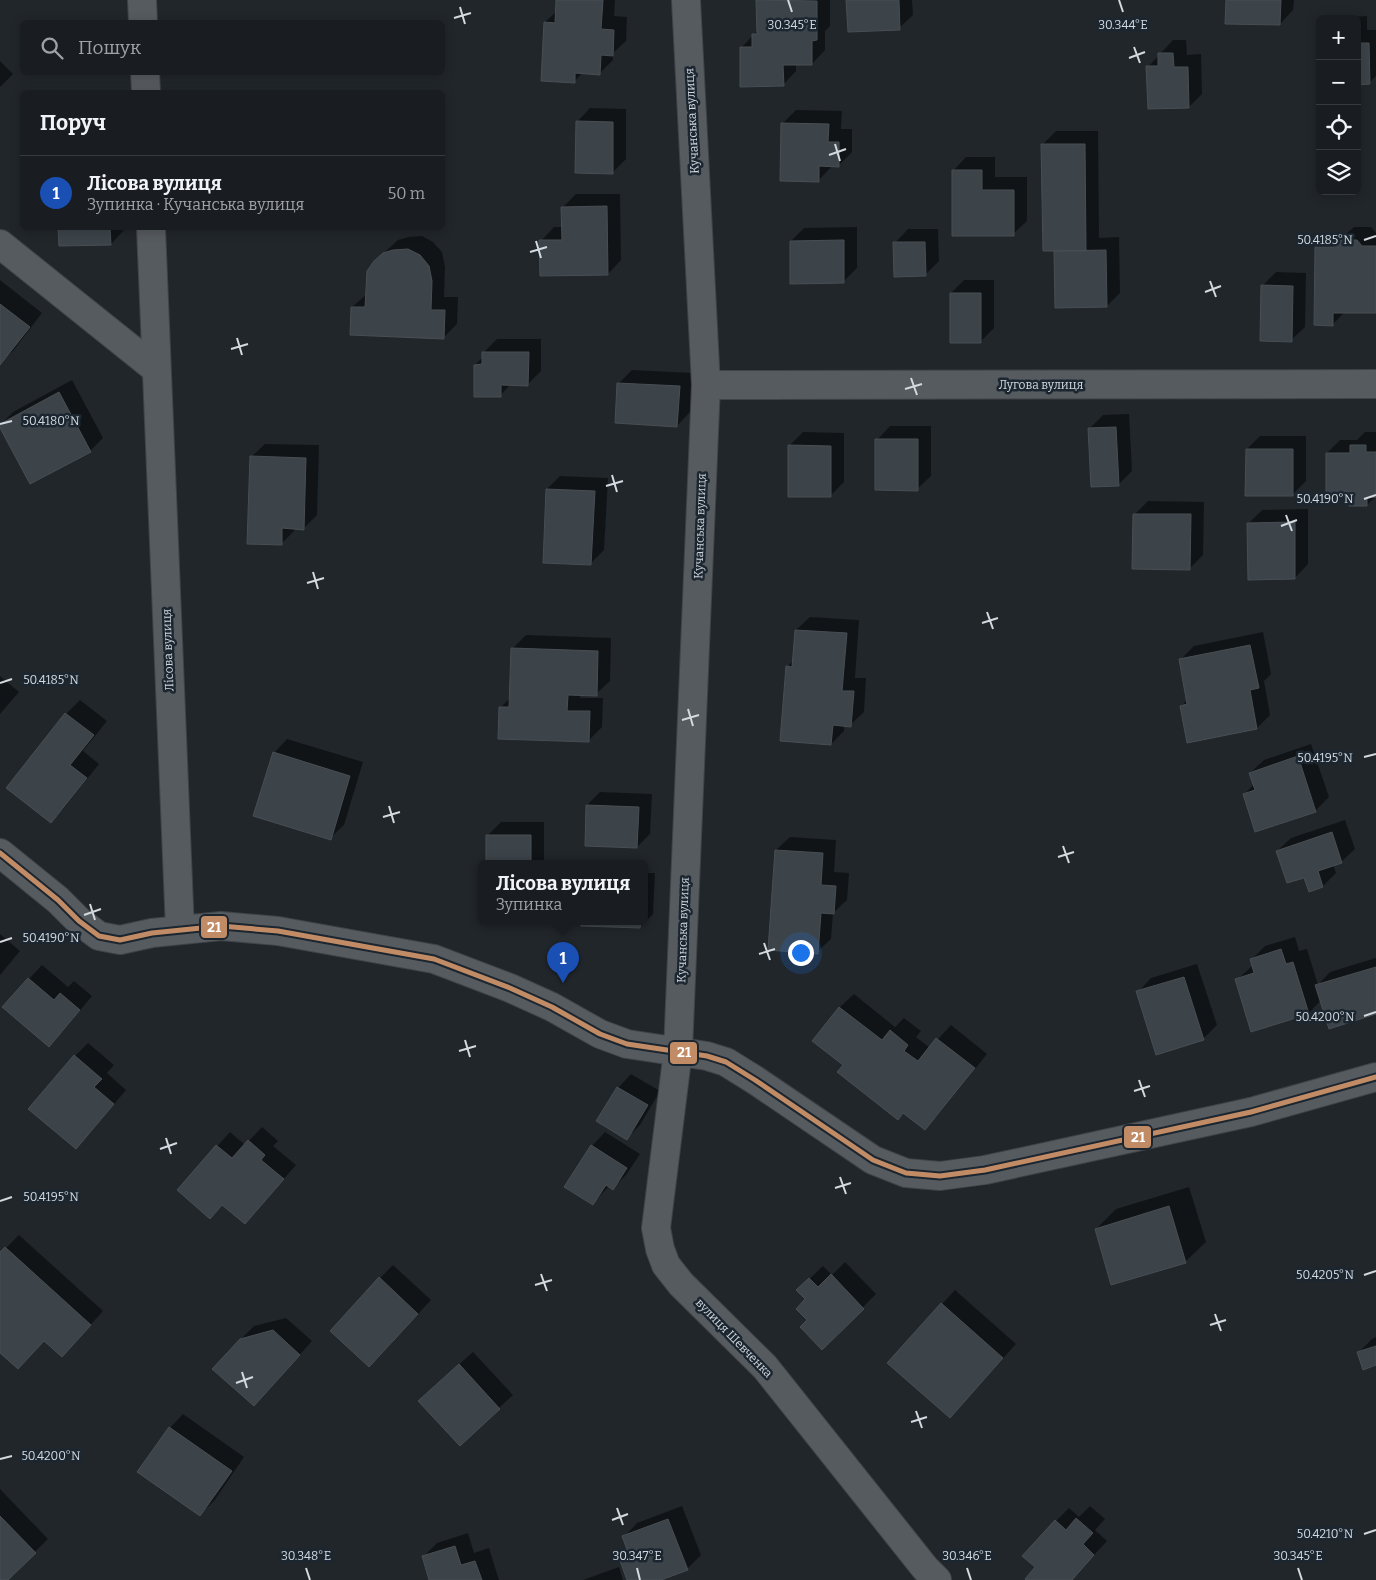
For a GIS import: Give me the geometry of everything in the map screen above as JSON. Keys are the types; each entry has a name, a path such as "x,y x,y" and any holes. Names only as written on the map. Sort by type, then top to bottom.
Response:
{"street":[{"path":"142,0 143,20"},
{"name":"Кучанська вулиця","path":"678,1051 706,386 686,0"},
{"path":"145,75 146,90"},
{"name":"Лісова вулиця","path":"151,230 180,930"},
{"path":"0,244 156,369"},
{"name":"Лугова вулиця","path":"706,386 1376,384"},
{"path":"0,853 99,936 120,940 180,930 221,926 278,931 434,959 510,988 552,1007 600,1034 627,1044 706,1056 726,1062 873,1160 906,1173 940,1176 985,1170 1251,1112 1376,1077"},
{"name":"вулиця Шевченка","path":"678,1051 656,1228 660,1249 666,1265 680,1284 765,1367 925,1568 937,1580"}],"building":[{"path":"556,0 603,0 601,29 614,30 613,56 601,55 600,75 575,73 575,83 541,81 544,22 555,23"},
{"path":"756,0 817,1 817,40 812,41 812,65 783,65 784,86 740,87 740,47 752,47 752,34 757,34"},
{"path":"846,0 899,0 900,30 848,32"},
{"path":"1226,0 1281,0 1280,25 1225,24"},
{"path":"1361,43 1369,43 1370,84 1361,85"},
{"path":"1158,53 1173,53 1174,67 1188,67 1189,108 1148,109 1146,66 1158,66"},
{"path":"576,121 613,122 613,174 575,173"},
{"path":"781,123 829,124 828,142 839,142 839,167 819,166 819,182 780,181"},
{"path":"1041,144 1085,144 1086,251 1043,251"},
{"path":"952,170 982,170 982,190 1014,190 1014,236 952,236"},
{"path":"607,206 608,275 540,276 539,240 562,240 561,207"},
{"path":"58,230 110,230 111,245 59,246"},
{"path":"844,240 844,283 790,284 790,241"},
{"path":"1339,240 1357,240 1362,246 1376,246 1376,313 1333,313 1333,326 1314,325 1315,247 1334,247"},
{"path":"893,242 925,242 926,276 894,277"},
{"path":"408,249 420,255 429,266 432,281 431,310 445,310 444,339 350,335 351,307 365,307 367,271 383,253"},
{"path":"1106,250 1107,307 1055,308 1054,251"},
{"path":"1261,285 1293,286 1292,342 1260,341"},
{"path":"950,293 981,293 981,343 950,343"},
{"path":"0,304 30,327 0,365"},
{"path":"482,352 529,352 528,386 501,385 501,397 474,397 474,365 482,364"},
{"path":"617,383 680,386 677,427 615,423"},
{"path":"59,392 91,452 30,484 0,428 0,424"},
{"path":"1116,427 1119,486 1091,487 1088,428"},
{"path":"875,439 918,439 918,491 875,490"},
{"path":"788,445 831,446 831,497 788,497"},
{"path":"1350,445 1366,445 1366,452 1376,452 1376,497 1367,498 1367,506 1349,506 1349,497 1326,498 1326,453 1350,453"},
{"path":"1246,449 1293,449 1293,496 1245,496"},
{"path":"250,456 306,458 304,530 282,528 282,545 247,544"},
{"path":"546,489 595,491 591,565 543,563"},
{"path":"1133,514 1191,514 1190,570 1132,569"},
{"path":"1295,522 1295,579 1248,580 1247,523"},
{"path":"795,630 847,633 842,691 854,691 851,727 833,725 831,745 780,741 786,666 792,667"},
{"path":"1250,645 1259,688 1250,690 1257,729 1187,743 1180,706 1187,704 1179,659"},
{"path":"511,648 598,651 597,696 568,695 567,711 590,711 589,742 498,739 499,707 509,707"},
{"path":"65,713 94,735 70,765 87,778 51,823 6,788"},
{"path":"273,752 350,776 331,840 253,816"},
{"path":"1298,756 1316,812 1255,832 1243,794 1255,790 1249,773"},
{"path":"586,805 639,807 637,848 585,846"},
{"path":"1332,832 1342,863 1318,871 1323,887 1309,892 1304,878 1287,883 1276,851"},
{"path":"486,835 531,835 531,860 486,860"},
{"path":"775,850 823,853 821,885 836,886 834,914 821,913 818,954 768,950"},
{"path":"581,925 640,925 640,928"},
{"path":"1281,949 1286,964 1293,962 1309,1014 1251,1032 1235,979 1254,973 1250,959"},
{"path":"1376,967 1376,1014 1329,1029 1315,985"},
{"path":"1184,977 1204,1040 1156,1055 1136,991"},
{"path":"28,978 54,1000 60,993 80,1010 49,1047 2,1007"},
{"path":"839,1007 882,1040 890,1030 908,1045 904,1051 918,1061 936,1038 975,1068 925,1130 903,1113 898,1120 837,1072 843,1065 812,1041"},
{"path":"74,1055 102,1079 94,1087 114,1104 76,1149 28,1109"},
{"path":"617,1087 648,1105 627,1140 596,1121"},
{"path":"248,1140 265,1155 261,1160 284,1179 245,1224 222,1205 210,1219 177,1190 216,1145 232,1158"},
{"path":"591,1145 627,1168 613,1190 606,1185 593,1205 564,1187"},
{"path":"1169,1206 1186,1263 1111,1285 1095,1229"},
{"path":"5,1247 91,1325 62,1357 44,1341 18,1369 0,1353 0,1252"},
{"path":"831,1274 864,1309 822,1350 800,1327 807,1320 796,1309 805,1299 796,1290 809,1278 818,1287"},
{"path":"379,1277 418,1314 369,1367 330,1331"},
{"path":"941,1303 1003,1358 950,1418 887,1363"},
{"path":"273,1330 300,1355 254,1406 212,1369 240,1339"},
{"path":"1376,1346 1376,1365 1363,1370 1357,1352"},
{"path":"459,1364 500,1409 460,1446 418,1401"},
{"path":"169,1427 232,1471 200,1516 137,1472"},
{"path":"0,1516 36,1553 8,1580 0,1580"},
{"path":"1076,1518 1093,1533 1083,1544 1094,1555 1072,1580 1026,1580 1035,1567 1022,1556 1055,1520 1066,1530"},
{"path":"668,1519 688,1570 661,1580 627,1580 619,1558 629,1555 622,1536"},
{"path":"455,1546 461,1565 475,1561 482,1580 429,1580 422,1556"}],"transit line":[{"name":"21","path":"0,853 99,936 120,940 152,933 221,926 278,931 434,959 510,988 552,1007 600,1034 627,1044 707,1056 726,1062 873,1160 906,1173 940,1176 985,1170 1251,1112 1376,1077"}],"place":[{"name":"Лісова вулиця","path":"563,983"}]}
